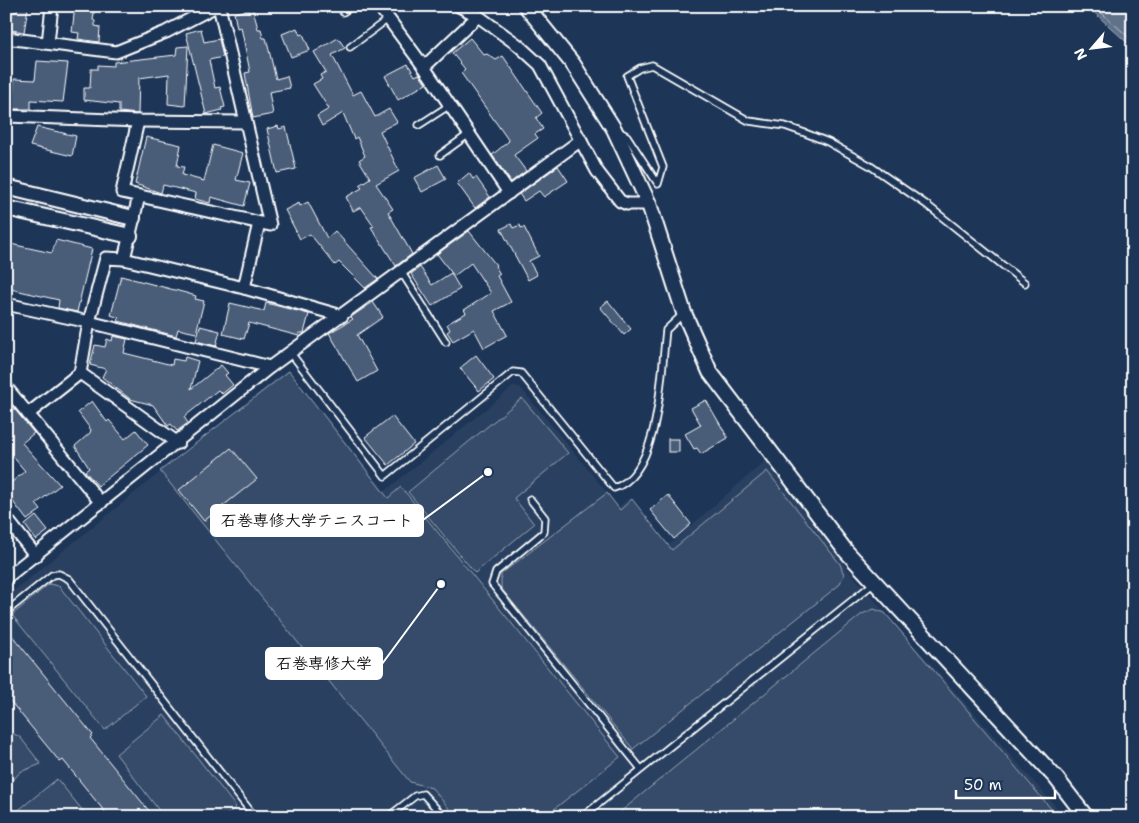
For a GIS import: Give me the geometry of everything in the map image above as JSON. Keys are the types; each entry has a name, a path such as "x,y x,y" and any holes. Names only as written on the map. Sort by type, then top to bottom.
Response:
{"street":[{"path":"48,43 52,6"},
{"path":"6,38 116,52 166,32 217,6 270,226 122,192 138,121"},
{"path":"378,6 424,67 509,193"},
{"path":"460,6 518,44 540,65 597,171 620,200 627,204 649,204"},
{"path":"526,6 573,64 614,129 649,204 684,313 710,372 845,550 1056,778 1086,817"},
{"path":"424,67 478,16"},
{"path":"6,116 138,121 245,122"},
{"path":"6,578 178,443 270,367 402,273 581,140"},
{"path":"6,187 134,218"},
{"path":"124,259 139,196"},
{"path":"6,208 130,236"},
{"path":"244,288 259,223"},
{"path":"28,414 80,373 89,322 106,258 124,259 244,288 342,316"},
{"path":"6,304 89,322 270,367"},
{"path":"80,373 178,443"},
{"path":"6,387 101,503"},
{"path":"6,518 36,556"}],"lane":[{"path":"343,12 352,6"},
{"path":"350,48 388,19"},
{"path":"614,129 627,136 658,184 663,167 627,76 640,68 652,65 749,121 785,126 805,133 828,142 869,165 927,205 1025,283"},
{"path":"419,125 450,105"},
{"path":"440,154 469,134"},
{"path":"402,273 446,342"},
{"path":"290,352 385,476 513,372 521,373 614,488 626,482 649,449 656,418 666,330 684,313"},
{"path":"530,500 546,518 544,532 496,572 492,584 641,769"},
{"path":"6,612 52,575 59,574 69,579 255,817"},
{"path":"582,817 874,583"},
{"path":"388,817 415,796 423,794 444,817"}],"shaded area":[{"path":"288,369 385,491 514,386 520,387 619,507 630,497 669,545 765,461 849,571 1065,817 6,817 6,597"},
{"path":"289,371 388,498 401,487 620,757 544,817 456,817 432,788 410,782 160,471"},
{"path":"522,398 568,453 514,498 534,524 475,573 408,492"},
{"path":"767,471 840,564 844,575 839,585 633,749 501,588 501,574 607,493 620,510 632,499 672,550"},
{"path":"49,584 59,586 146,696 105,730 12,615"},
{"path":"874,609 885,613 1058,817 614,817 862,614"},
{"path":"164,715 236,807 224,817 164,817 116,754"},
{"path":"6,730 20,737 41,764 20,772 6,789"},
{"path":"57,779 88,817 20,817 15,813"}],"water":[{"path":"1087,6 1133,6 1133,48"}],"building":[{"path":"18,6 28,8 24,32 11,30 13,12 17,12"},
{"path":"75,6 95,6 93,20 95,21 95,26 100,27 99,42 78,39 79,33 72,32"},
{"path":"253,9 258,29 261,29 263,38 266,38 276,79 287,76 290,88 269,92 273,114 253,118 245,73 250,72 241,27 237,28 234,13"},
{"path":"297,28 300,35 303,34 310,50 291,57 282,34"},
{"path":"201,29 204,42 219,39 223,57 209,60 215,88 220,87 225,107 221,108 222,110 206,114 186,33"},
{"path":"338,38 345,48 332,55 353,95 361,91 375,117 389,109 397,122 380,131 399,171 376,184 393,209 388,212 412,254 396,266 371,227 374,226 361,207 353,211 346,197 362,188 359,185 370,178 359,160 365,156 357,137 354,139 343,113 322,126 317,116 329,109 313,84 322,79 320,75 326,72 314,52"},
{"path":"470,38 484,55 487,54 496,60 503,56 542,113 536,118 543,129 535,134 538,138 514,155 526,171 511,182 492,155 509,141 461,73 465,69 452,53"},
{"path":"188,46 185,106 168,104 169,74 139,78 138,114 119,112 119,104 84,100 84,88 90,88 91,69 98,69 98,65 114,66 114,62 176,55 177,47"},
{"path":"37,61 68,63 63,102 31,100 31,109 13,109 14,79 35,80"},
{"path":"408,64 415,76 419,74 426,84 398,100 385,76"},
{"path":"278,126 279,129 286,127 296,169 277,173 267,129"},
{"path":"37,127 76,136 72,156 30,146"},
{"path":"146,137 181,145 177,166 184,167 182,175 204,181 213,145 243,153 236,180 250,183 244,206 211,197 210,203 195,199 196,193 163,185 161,193 135,184"},
{"path":"438,165 446,179 422,192 414,178"},
{"path":"558,166 568,181 544,197 539,191 524,201 519,194"},
{"path":"469,173 473,179 476,177 490,197 475,208 457,183"},
{"path":"308,202 327,238 335,231 378,279 365,288 339,262 335,265 310,234 300,239 285,210 299,203 300,206"},
{"path":"511,224 513,228 520,225 521,228 524,227 539,256 529,261 537,275 528,280 501,229"},
{"path":"469,231 496,265 500,274 497,276 511,302 494,311 507,335 484,348 474,329 453,341 447,332 450,330 447,324 466,313 464,310 491,293 471,263 454,276 437,254"},
{"path":"56,240 92,249 77,312 58,308 59,300 6,288 6,243 52,253"},
{"path":"420,267 432,285 451,273 460,289 432,306 411,274"},
{"path":"121,276 196,296 195,299 204,301 196,333 178,329 176,336 118,321 119,318 111,315"},
{"path":"608,301 631,329 624,335 600,307"},
{"path":"373,302 383,317 357,335 377,371 358,382 329,333 353,319 351,317"},
{"path":"230,303 264,311 266,303 309,314 304,333 299,333 299,336 249,323 244,339 223,334"},
{"path":"200,326 220,331 216,346 196,341"},
{"path":"113,336 127,339 124,353 172,365 173,359 184,361 185,357 198,361 191,389 221,365 228,373 225,375 233,385 222,394 218,390 184,417 188,423 177,431 171,424 168,426 153,405 130,399 102,377 106,369 90,365 95,345 105,347 107,339 112,341"},
{"path":"476,355 494,379 479,391 460,368"},
{"path":"706,400 728,438 701,454 697,448 694,449 685,434 701,425 691,408"},
{"path":"92,401 107,422 109,420 125,439 136,430 148,445 98,486 85,471 89,468 75,446 90,433 91,430 78,412"},
{"path":"12,406 34,433 22,443 60,485 36,504 41,510 27,520 11,499 6,503 6,487 25,471 6,448 6,410"},
{"path":"392,416 414,444 388,465 365,437"},
{"path":"668,439 679,439 679,452 668,452"},
{"path":"231,448 257,479 204,521 179,490"},
{"path":"668,495 691,524 674,539 650,510"},
{"path":"36,516 48,531 36,540 25,525"},
{"path":"6,628 93,735 90,738 154,817 109,817 63,760 60,762 6,696"}],"place":[{"name":"石巻専修大学テニスコート","path":"488,472"},
{"name":"石巻専修大学","path":"441,584"}]}
